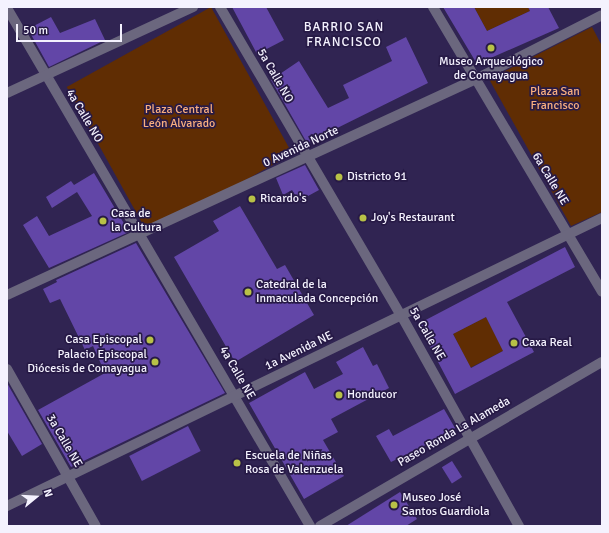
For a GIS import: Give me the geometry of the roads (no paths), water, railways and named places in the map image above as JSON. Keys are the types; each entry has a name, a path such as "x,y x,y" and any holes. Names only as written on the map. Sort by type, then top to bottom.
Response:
{"street":[{"path":"7,93 193,7"},
{"name":"5a Calle NO","path":"220,7 307,158"},
{"name":"6a Calle NE","path":"433,7 602,292"},
{"name":"4a Calle NO","path":"7,8 45,76 140,235"},
{"name":"0 Avenida Norte","path":"7,295 476,79 602,15"},
{"name":"5a Calle NE","path":"307,158 402,315 471,436 519,526"},
{"name":"1a Avenida NE","path":"7,506 236,397 567,233 602,218"},
{"name":"4a Calle NE","path":"140,235 310,526"},
{"name":"Paseo Ronda La Alameda","path":"327,524 471,436 602,362"},
{"name":"3a Calle NE","path":"7,369 96,526"}],"place":[{"name":"Museo Arqueológico de Comayagua","path":"491,48"},
{"name":"Districto 91","path":"339,177"},
{"name":"Ricardo's","path":"252,199"},
{"name":"Joy's Restaurant","path":"363,218"},
{"name":"Casa de la Cultura","path":"103,221"},
{"name":"Catedral de la Inmaculada Concepción","path":"248,292"},
{"name":"Casa Episcopal","path":"150,340"},
{"name":"Caxa Real","path":"514,343"},
{"name":"Palacio Episcopal Diócesis de Comayagua","path":"155,362"},
{"name":"Honducor","path":"339,395"},
{"name":"Escuela de Niñas Rosa de Valenzuela","path":"237,463"},
{"name":"Museo José Santos Guardiola","path":"394,505"}],"district":[{"name":"BARRIO SAN FRANCISCO","path":"344,36"}],"park label":[{"name":"Plaza San Francisco","path":"555,99"},
{"name":"Plaza Central León Alvarado","path":"179,117"}]}
